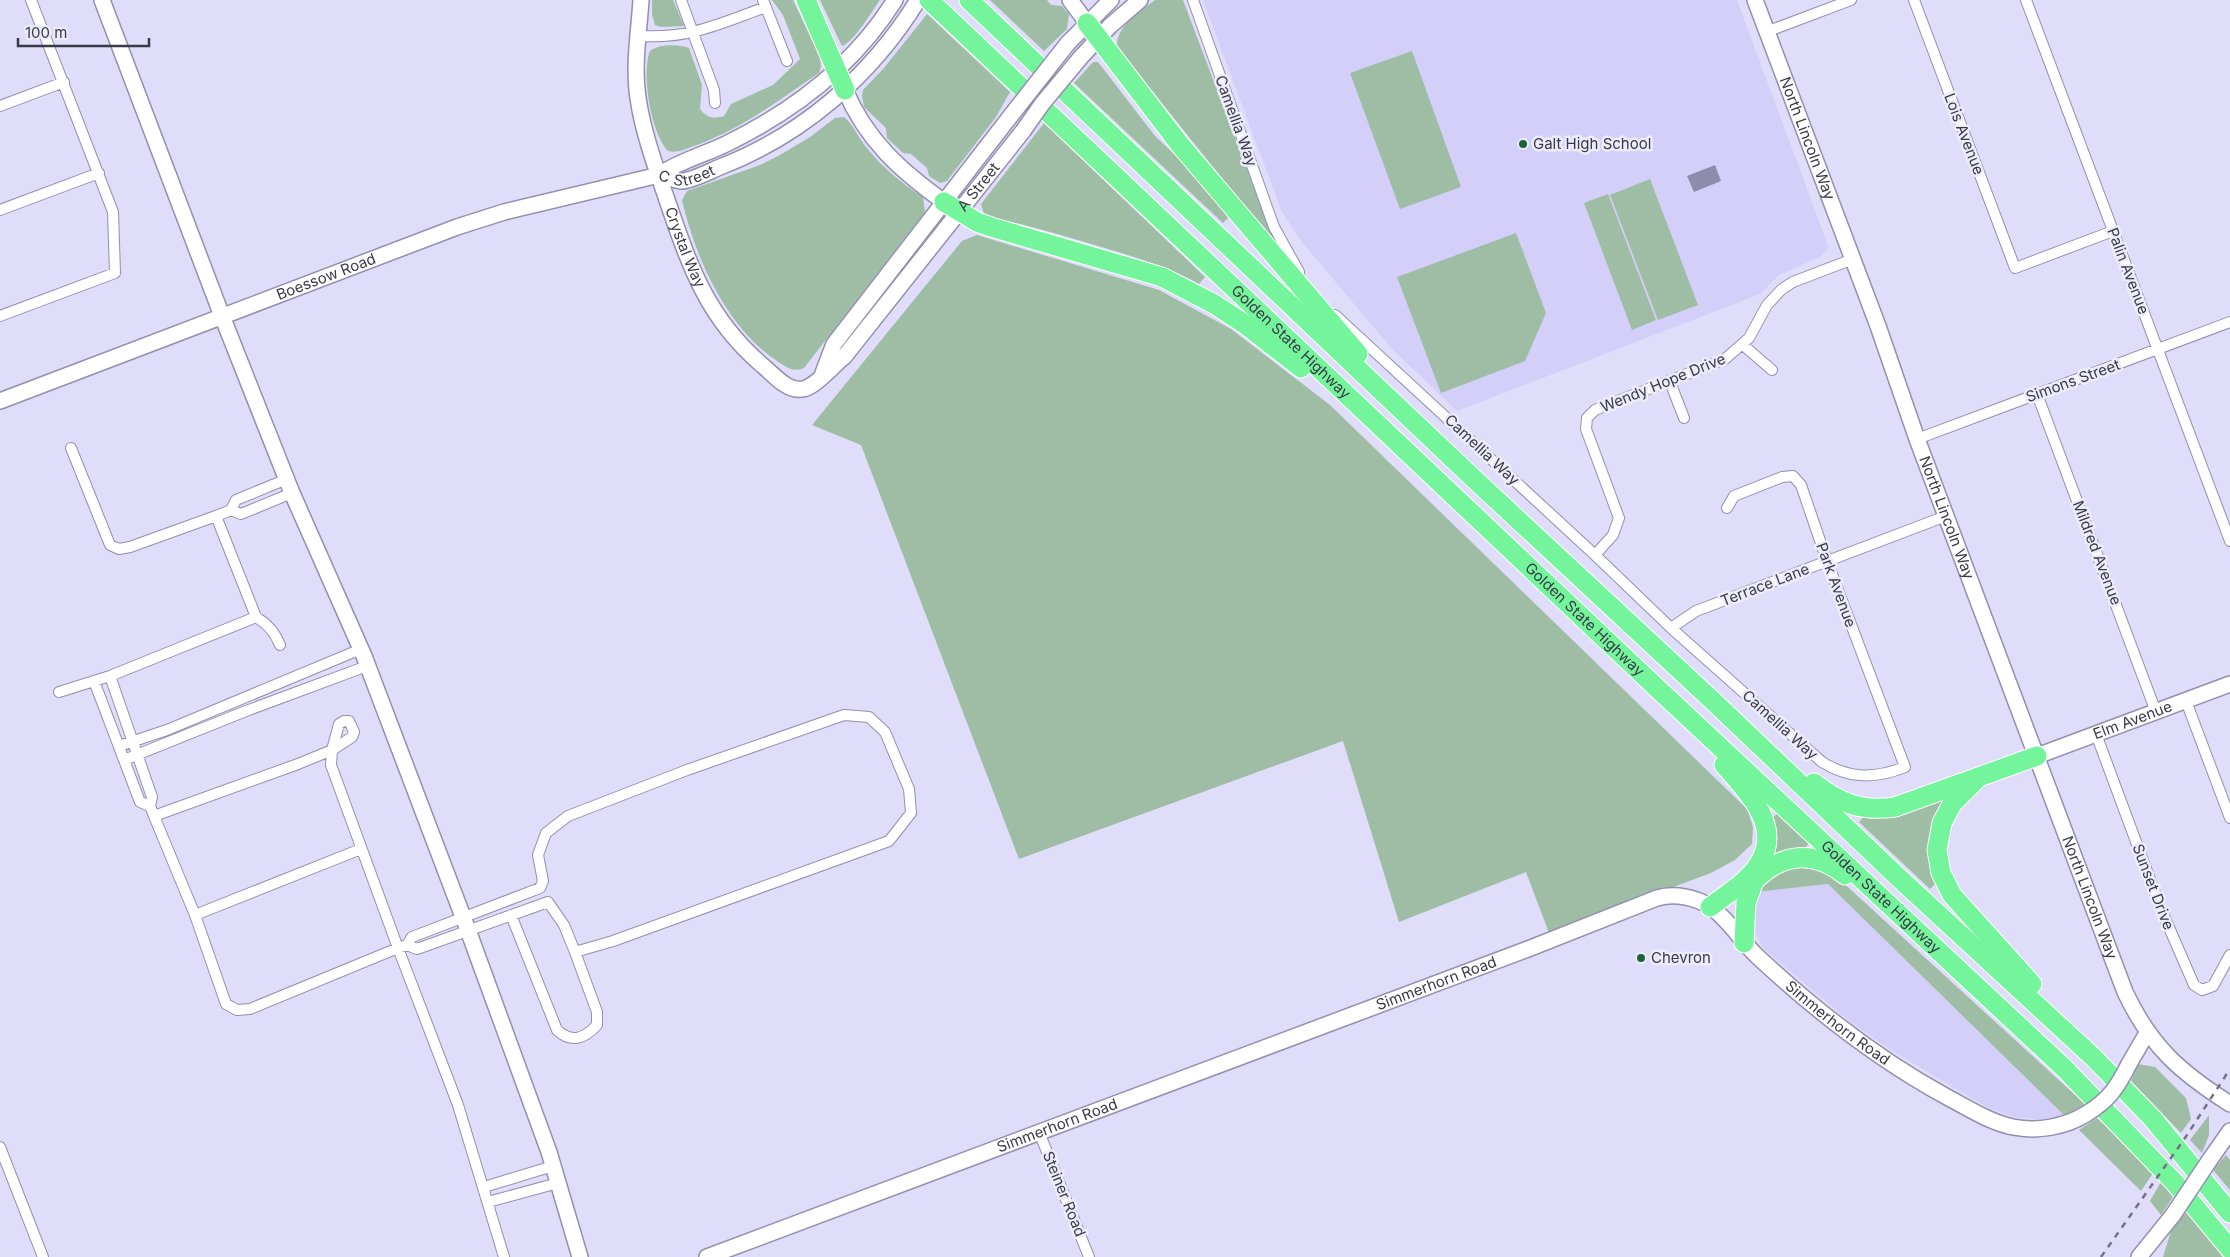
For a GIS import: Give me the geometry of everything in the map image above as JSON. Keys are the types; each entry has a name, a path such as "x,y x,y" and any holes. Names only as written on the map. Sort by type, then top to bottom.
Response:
{"highway":[{"path":"806,0 845,90"},
{"name":"Golden State Highway","path":"929,0 1658,689 2064,1068 2182,1191 2230,1249"},
{"name":"Golden State Highway","path":"969,0 1899,878 2094,1058 2153,1119 2230,1213"},
{"path":"1092,31 1181,146 1420,427"},
{"path":"952,207 991,227 1162,277 1188,289 1230,314 1273,345 1420,465"},
{"path":"1658,689 1750,795 1764,822 1765,850 1761,860 1748,877 1715,911"},
{"path":"1713,701 1825,792 1846,804 1857,807 1882,809 1895,807 1965,780 1979,777 2036,756"},
{"path":"1979,777 1952,804 1942,823 1937,850 1940,873 1952,895 2056,1011 2094,1058"},
{"path":"1715,911 1774,864 1797,857 1818,860 1843,873 1906,921"},
{"path":"1744,943 1746,903 1754,881"}],"street":[{"path":"0,316 115,273 113,212 31,0"},
{"path":"102,0 289,486 368,666 466,924 553,1166 580,1257"},
{"name":"Crystal Way","path":"641,0 636,69 638,98 659,175 689,263 711,307 742,348 785,384 795,390 805,389"},
{"path":"681,0 714,90 715,103"},
{"name":"C Street","path":"659,175 682,181 750,154 779,138 845,90 886,46 918,0"},
{"path":"1070,0 1092,31"},
{"name":"A Street","path":"805,389 821,376 834,344 952,207 1023,131 1042,104 1081,57 1092,31 1111,0"},
{"name":"A Street","path":"952,207 1009,118 1068,43 1092,31 1140,0"},
{"name":"Camellia Way","path":"1193,0 1274,227 1305,281 1342,322 1595,555 1671,628 1822,762 1843,773 1865,776 1891,772 1905,767"},
{"name":"North Lincoln Way","path":"1754,0 1853,259 1917,439 2126,992 2147,1033 2184,1072 2230,1104"},
{"path":"1766,32 1851,0"},
{"name":"Lois Avenue","path":"1914,0 2015,268 2113,231"},
{"name":"Palin Avenue","path":"2026,0 2230,542"},
{"path":"639,36 670,37 693,34 764,4 787,61"},
{"name":"C Street","path":"659,175 676,163 725,144 774,119 837,70 874,30 893,4"},
{"path":"0,106 64,82"},
{"path":"845,90 862,124 877,144 912,179 952,207"},
{"path":"0,210 98,173"},
{"name":"Boessow Road","path":"0,401 457,226 513,210 659,175"},
{"name":"Wendy Hope Drive","path":"1595,555 1614,535 1619,518 1586,429 1587,418 1595,410 1725,359 1743,345 1755,328 1767,305 1782,289 1793,282 1853,259"},
{"name":"Simons Street","path":"1917,439 2230,322"},
{"path":"1743,345 1772,370"},
{"path":"1670,382 1684,418"},
{"name":"Mildred Avenue","path":"2037,394 2156,712"},
{"path":"70,448 110,545 119,549 130,547 231,510 236,500 289,486"},
{"name":"Park Avenue","path":"1727,508 1734,496 1782,477 1793,476 1801,485 1827,561 1905,767"},
{"path":"231,510 241,514 289,486"},
{"path":"216,516 256,617 270,627 277,636 280,645"},
{"name":"Terrace Lane","path":"1671,628 1696,611 1946,516"},
{"path":"59,692 110,676 256,617"},
{"path":"119,746 263,691 361,649"},
{"path":"124,760 246,711 368,666"},
{"path":"110,676 152,797 152,811 194,915 226,1004 237,1010 250,1009 402,947 412,937 512,915 548,902 564,925 597,1012 597,1025 584,1037 565,1038 557,1030 512,915"},
{"path":"94,681 140,802 152,811"},
{"name":"Elm Avenue","path":"2036,756 2230,684"},
{"path":"2186,701 2230,818"},
{"path":"466,924 540,888 543,881 538,855 546,833 568,816 686,770 844,715 869,717 885,732 909,790 911,813 890,841 614,941 575,952"},
{"name":"Sunset Drive","path":"2096,734 2161,909 2194,985 2202,990 2213,986 2230,955"},
{"path":"152,811 298,764 332,750 331,765 361,849 402,947 458,1105 504,1257"},
{"path":"194,915 361,849"},
{"name":"Simmerhorn Road","path":"707,1257 1510,955 1656,898 1680,896 1692,898 1715,911 1744,943 1798,992 1854,1038 1914,1078 1964,1107 2003,1124 2030,1129 2068,1123 2102,1105 2111,1096 2147,1033"},
{"path":"2139,1257 2172,1215 2230,1131"},
{"name":"Steiner Road","path":"1039,1132 1089,1257"},
{"path":"0,1147 43,1257"},
{"path":"484,1187 553,1166"},
{"path":"488,1202 558,1183"}],"shaded area":[{"name":"Galt High School","path":"1203,0 1737,0 1829,248 1820,257 1779,275 1760,294 1457,411 1393,350 1301,241 1281,210"},
{"path":"1715,165 1721,181 1694,192 1687,176"},
{"path":"1828,884 2065,1116 2040,1120 2015,1117 1990,1109 1891,1050 1848,1020 1764,949 1756,934 1752,914 1756,892"}],"green space":[{"path":"652,0 673,0 684,26 661,27 655,25 652,15"},
{"path":"772,0 793,0 820,57 821,67 819,73 746,122 714,138 682,150 668,151 657,131 649,103 647,61 650,51 669,45 689,48 702,85 700,109 710,117 724,116 731,104 773,85 800,59 783,15"},
{"path":"820,0 880,0 857,33 842,46"},
{"path":"990,0 1047,0 1051,5 1062,6 1069,14 1067,29 1044,51"},
{"path":"1155,0 1183,0 1261,206 1289,262 1117,47 1120,32 1124,26"},
{"path":"927,14 1010,92 996,117 947,181 940,183 929,176 927,168 911,154 903,153 887,138 886,128 864,107 862,96 863,90 884,68"},
{"path":"1412,51 1461,187 1400,209 1350,73"},
{"path":"1093,62 1098,62 1155,136 1190,169 1230,216 1223,223 1074,83"},
{"path":"844,117 879,162 900,181 923,197 925,212 804,368 793,370 759,347 742,330 728,310 704,267 682,200 687,191 760,165 810,137 835,118"},
{"path":"1044,123 1205,277 1199,284 1141,259 1048,231 989,217 984,214 981,204"},
{"path":"1650,179 1698,305 1658,320 1610,195"},
{"path":"1608,194 1656,320 1632,330 1584,203"},
{"path":"1516,233 1546,313 1525,361 1441,393 1397,277"},
{"path":"977,235 1159,290 1231,329 1330,405 1747,809 1753,827 1752,844 1735,860 1711,873 1549,933 1526,872 1399,922 1343,741 1019,859 861,445 812,425 962,241"},
{"path":"1962,787 1944,806 1938,881 1930,889 1859,822 1866,814"},
{"path":"1778,812 1810,842 1802,852 1768,862 1769,823"},
{"path":"1809,865 1838,878 2085,1104 2065,1116 1828,884 1756,892 1776,871"},
{"path":"2138,1064 2155,1067 2186,1098 2191,1119 2181,1133 2131,1081"},
{"path":"2209,1115 2209,1135 2202,1153 2190,1140"},
{"path":"2097,1118 2124,1142 2153,1173 2141,1191 2079,1130"},
{"path":"2226,1155 2230,1160 2230,1190 2213,1170"},
{"path":"2161,1182 2173,1197 2161,1215 2150,1201"},
{"path":"2185,1209 2223,1257 2163,1257 2172,1228"}],"railway":[{"path":"2101,1257 2185,1138 2230,1069"}],"place":[{"name":"Galt High School","path":"1523,144"},
{"name":"Chevron","path":"1641,958"}]}
